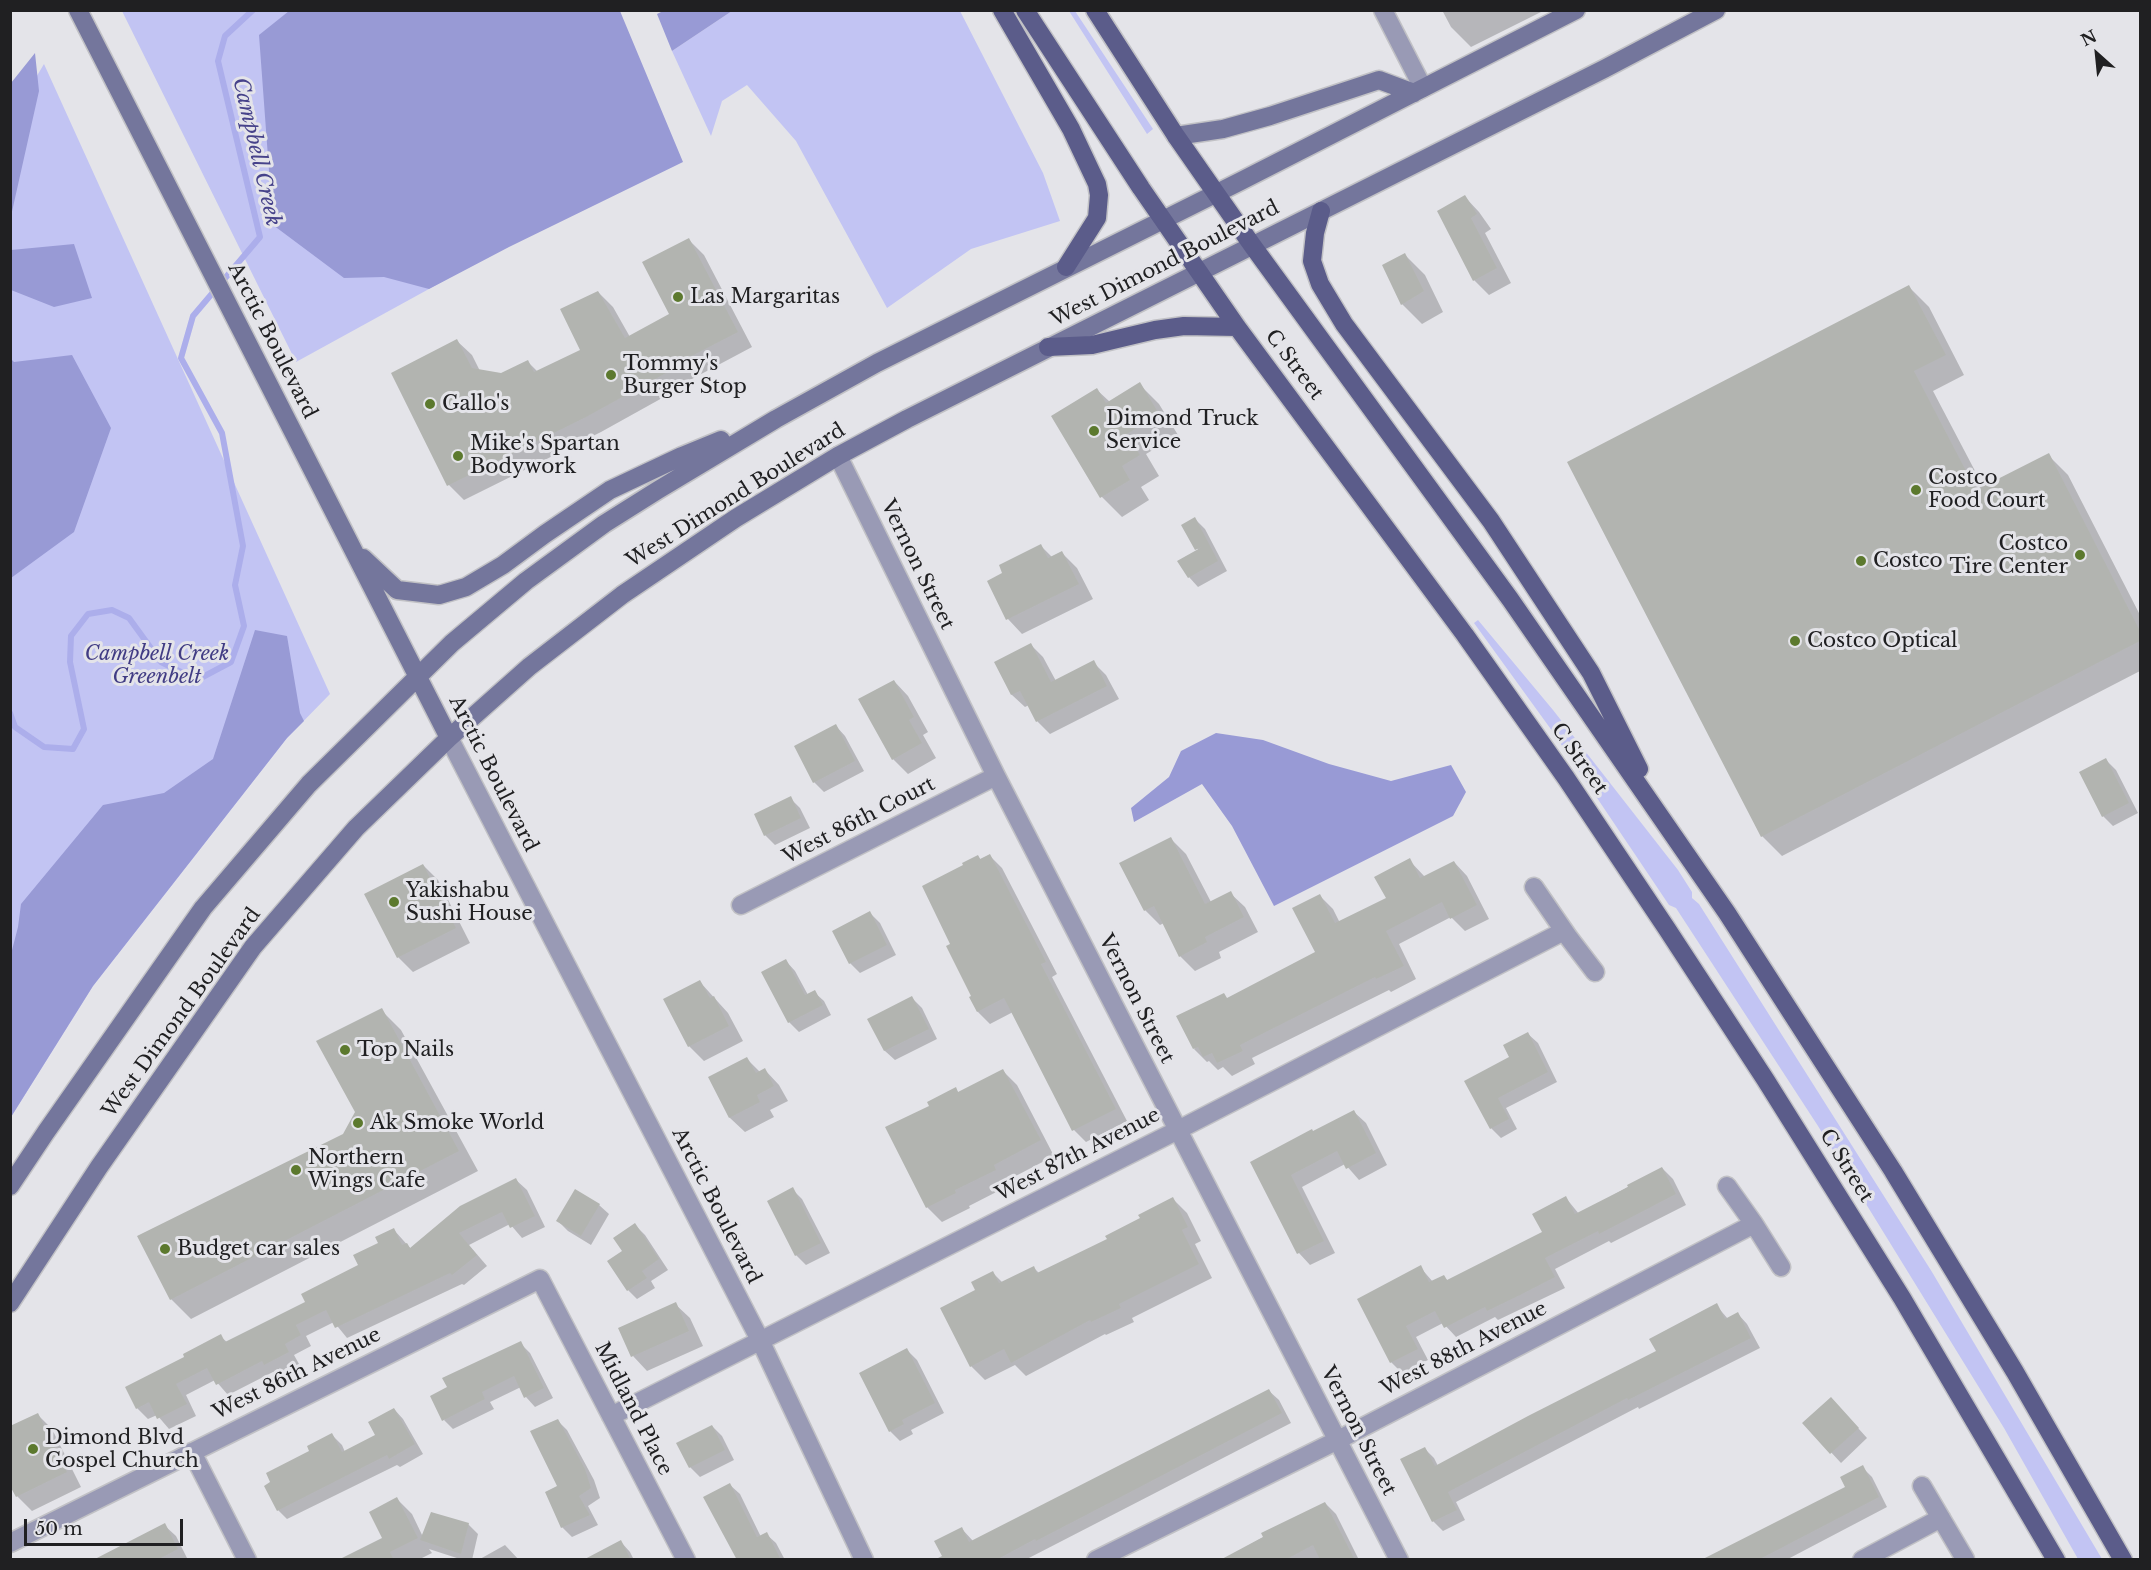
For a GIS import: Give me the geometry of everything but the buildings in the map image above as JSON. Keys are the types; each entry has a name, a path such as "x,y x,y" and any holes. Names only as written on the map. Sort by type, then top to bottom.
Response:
{"main road":[{"name":"Arctic Boulevard","path":"78,10 449,738"},
{"path":"1002,10 1071,129 1097,184 1099,195 1097,218 1066,267"},
{"name":"C Street","path":"1025,10 1163,219 1238,327 1472,645 1566,778 1765,1079 1896,1288 2056,1560"},
{"name":"C Street","path":"1095,10 1176,136 1252,245 1510,599 1727,913 1893,1171 2015,1372 2123,1560"},
{"name":"West Dimond Boulevard","path":"10,1186 203,908 309,784 452,643 526,581 604,524 776,419 917,342 1576,10"},
{"name":"West Dimond Boulevard","path":"10,1303 99,1167 254,947 356,828 449,738 530,666 622,595 736,518 838,456 907,419 1604,69 1716,10"},
{"path":"1176,136 1223,129 1379,80 1418,90"},
{"path":"1321,211 1315,233 1312,261 1320,285 1344,324 1491,521 1591,673 1668,827"},
{"path":"1048,347 1092,345 1155,330 1184,326 1238,327"},
{"path":"354,550 397,590 439,595 466,587 503,566 544,534 610,490 682,456 776,419"}],"street":[{"path":"1383,10 1418,90"},
{"name":"Vernon Street","path":"838,456 996,776 1399,1560"},
{"name":"Arctic Boulevard","path":"449,738 760,1340 864,1560"},
{"name":"West 86th Court","path":"741,906 996,776"},
{"path":"1534,887 1595,972"},
{"name":"West 87th Avenue","path":"611,1416 1178,1130 1564,931"},
{"path":"1727,1186 1781,1267"},
{"name":"West 88th Avenue","path":"1096,1560 1338,1440 1754,1224"},
{"name":"Midland Place","path":"540,1279 686,1560"},
{"name":"West 86th Avenue","path":"10,1543 540,1279"},
{"path":"192,1452 247,1560"},
{"path":"1922,1486 1965,1559"},
{"path":"1862,1560 1941,1518"}],"green space":[{"path":"122,11 502,11 489,256 296,362"},
{"path":"732,11 960,11 1043,173 1060,221 971,249 887,308 796,141 747,85 722,101 711,136 672,51"},
{"path":"1069,11 1075,11 1153,129 1147,134"},
{"name":"Campbell Creek Greenbelt","path":"44,64 330,694 287,738 93,986 11,1117 10,121"},
{"path":"1478,620 1553,710 1678,870 1692,892 1692,898 1699,904 1932,1272 2102,1559 2078,1559 2004,1428 1818,1126 1676,908 1669,905 1550,728 1474,623"}],"shaded area":[{"path":"665,10 732,11 672,51 657,14"},
{"path":"289,11 620,11 683,162 429,289 384,277 344,278 273,225 259,35"},
{"path":"35,53 39,91 11,216 11,83"},
{"path":"74,244 92,298 54,307 11,290 11,250"},
{"path":"72,355 111,428 74,532 11,578 11,359 14,362"},
{"path":"255,630 287,636 300,713 304,721 287,738 93,986 11,1117 11,954 21,904 103,805 164,793 213,759"},
{"path":"1216,733 1263,740 1329,764 1391,781 1451,765 1466,792 1453,816 1274,906 1232,826 1202,784 1134,822 1131,808 1169,777 1181,751"}],"waterway":[{"name":"Campbell Creek","path":"10,713 15,727 44,747 73,749 84,729 70,662 71,636 88,614 112,610 129,618 161,662 197,680 231,662 244,626 235,585 243,546 222,433 181,358 193,316 260,237 218,61 225,36 253,10"}],"place":[{"name":"Las Margaritas","path":"678,297"},
{"name":"Tommy's Burger Stop","path":"611,375"},
{"name":"Gallo's","path":"430,404"},
{"name":"Dimond Truck Service","path":"1094,431"},
{"name":"Mike's Spartan Bodywork","path":"458,456"},
{"name":"Costco Food Court","path":"1916,490"},
{"name":"Costco Tire Center","path":"2080,555"},
{"name":"Costco","path":"1861,561"},
{"name":"Costco Optical","path":"1795,641"},
{"name":"Yakishabu Sushi House","path":"394,902"},
{"name":"Top Nails","path":"345,1050"},
{"name":"Ak Smoke World","path":"358,1123"},
{"name":"Northern Wings Cafe","path":"296,1170"},
{"name":"Budget car sales","path":"165,1249"},
{"name":"Dimond Blvd Gospel Church","path":"33,1449"}]}
